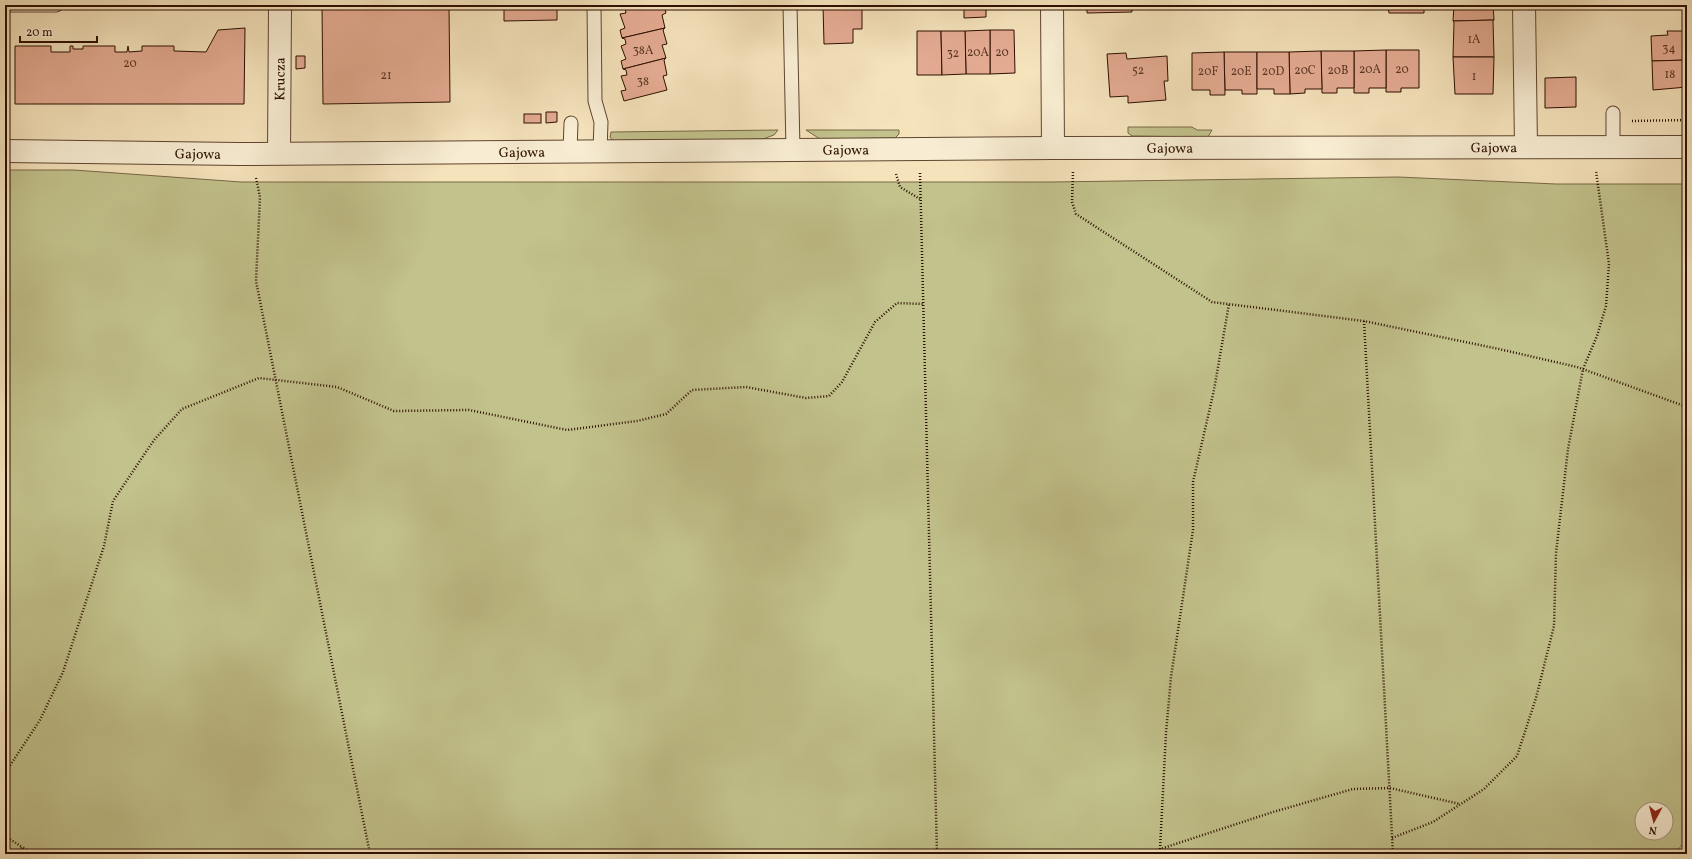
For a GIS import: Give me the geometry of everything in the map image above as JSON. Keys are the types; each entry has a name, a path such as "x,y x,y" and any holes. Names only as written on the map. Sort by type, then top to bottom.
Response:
{"street":[{"name":"Krucza","path":"279,153 280,5"},
{"path":"1052,5 1053,148"},
{"path":"1524,5 1526,147"},
{"name":"Gajowa","path":"5,151 279,153 1053,148 1687,147"}],"lane":[{"path":"8,5 56,5"},
{"path":"594,5 595,101 600,122 600,151"},
{"path":"790,5 792,150"},
{"path":"1613,114 1613,147"},
{"path":"570,151 571,123"}],"path":[{"path":"1392,838 1433,822 1484,789 1517,756 1536,698 1554,626 1556,553 1568,449 1583,369 1597,336 1606,306 1609,264 1595,163"},
{"path":"1073,165 1072,202 1076,214 1212,302 1364,321 1500,349 1583,369 1687,407"},
{"path":"254,171 260,197 256,281 370,854"},
{"path":"895,173 900,187 920,200"},
{"path":"920,191 928,426 928,520 932,622 937,854"},
{"path":"5,773 40,720 63,672 104,546 113,501 154,440 182,409 259,378 338,387 394,411 469,410 567,430 637,421 666,414 692,390 746,387 806,398 829,396 842,382 875,322 897,303 923,304"},
{"path":"1160,848 1166,726 1171,677 1193,530 1193,482 1214,390 1229,304"},
{"path":"1364,321 1393,854"},
{"path":"1145,854 1273,812 1353,789 1390,788 1460,804"},
{"path":"5,836 34,854"},
{"path":"19,854 22,847"}],"green space":[{"path":"1128,127 1192,127 1197,130 1212,130 1208,137 1132,136 1128,133"},
{"path":"778,130 774,135 763,139 613,141 610,137 611,132"},
{"path":"806,130 899,130 899,134 895,138 820,139"},
{"path":"5,170 74,170 241,182 1053,182 1398,177 1556,184 1687,184 1687,838 1675,854 5,854"}],"building":[{"path":"322,5 449,5 450,102 323,104"},
{"path":"504,5 557,5 557,20 504,21"},
{"path":"632,5 664,5 666,13 662,15 665,28 622,38 620,30 625,28 620,14 626,13 625,8 622,7"},
{"path":"823,5 862,5 862,29 853,29 853,43 824,44"},
{"path":"964,5 986,5 986,17 964,18"},
{"path":"1087,5 1132,5 1132,12 1087,13"},
{"path":"1388,5 1424,5 1424,13 1389,13"},
{"path":"1454,5 1493,5 1494,20 1453,21"},
{"path":"1494,20 1494,57 1453,57 1453,21"},
{"path":"245,28 244,104 15,104 15,46 51,46 51,52 70,52 70,46 73,46 73,49 83,49 83,46 115,46 115,52 127,52 128,46 129,52 142,51 142,46 174,46 174,51 206,52 218,30"},
{"path":"665,28 663,30 667,44 662,45 666,58 623,69 621,61 626,59 621,46 626,44 625,39 622,38"},
{"path":"990,30 1014,30 1015,73 990,74"},
{"path":"990,30 990,74 966,74 965,31"},
{"path":"917,31 941,31 942,75 917,75"},
{"path":"941,31 965,31 966,74 942,75"},
{"path":"1667,31 1687,31 1687,60 1652,61 1651,36 1668,35"},
{"path":"1386,50 1419,50 1419,88 1401,88 1401,92 1386,92"},
{"path":"1386,50 1386,88 1369,88 1369,93 1354,93 1354,51"},
{"path":"1321,51 1354,51 1354,88 1337,88 1337,93 1322,93"},
{"path":"1321,51 1322,89 1305,89 1305,93 1290,94 1289,52"},
{"path":"1224,52 1257,52 1257,94 1242,94 1242,90 1225,90"},
{"path":"1224,52 1225,95 1210,95 1210,90 1192,90 1192,53"},
{"path":"1257,52 1289,52 1290,94 1274,94 1274,89 1257,89"},
{"path":"1126,53 1127,59 1167,56 1168,81 1164,81 1166,100 1128,103 1128,96 1110,97 1107,54"},
{"path":"296,56 305,56 305,68 296,69"},
{"path":"1453,57 1494,57 1493,94 1455,94"},
{"path":"666,58 664,60 667,75 663,76 667,90 624,101 621,91 626,90 621,76 627,75 626,70 623,69"},
{"path":"1687,60 1687,87 1653,90 1652,61"},
{"path":"1576,77 1576,107 1545,108 1545,78"},
{"path":"546,112 557,112 557,122 546,123"},
{"path":"524,114 541,114 541,123 524,123"}]}
